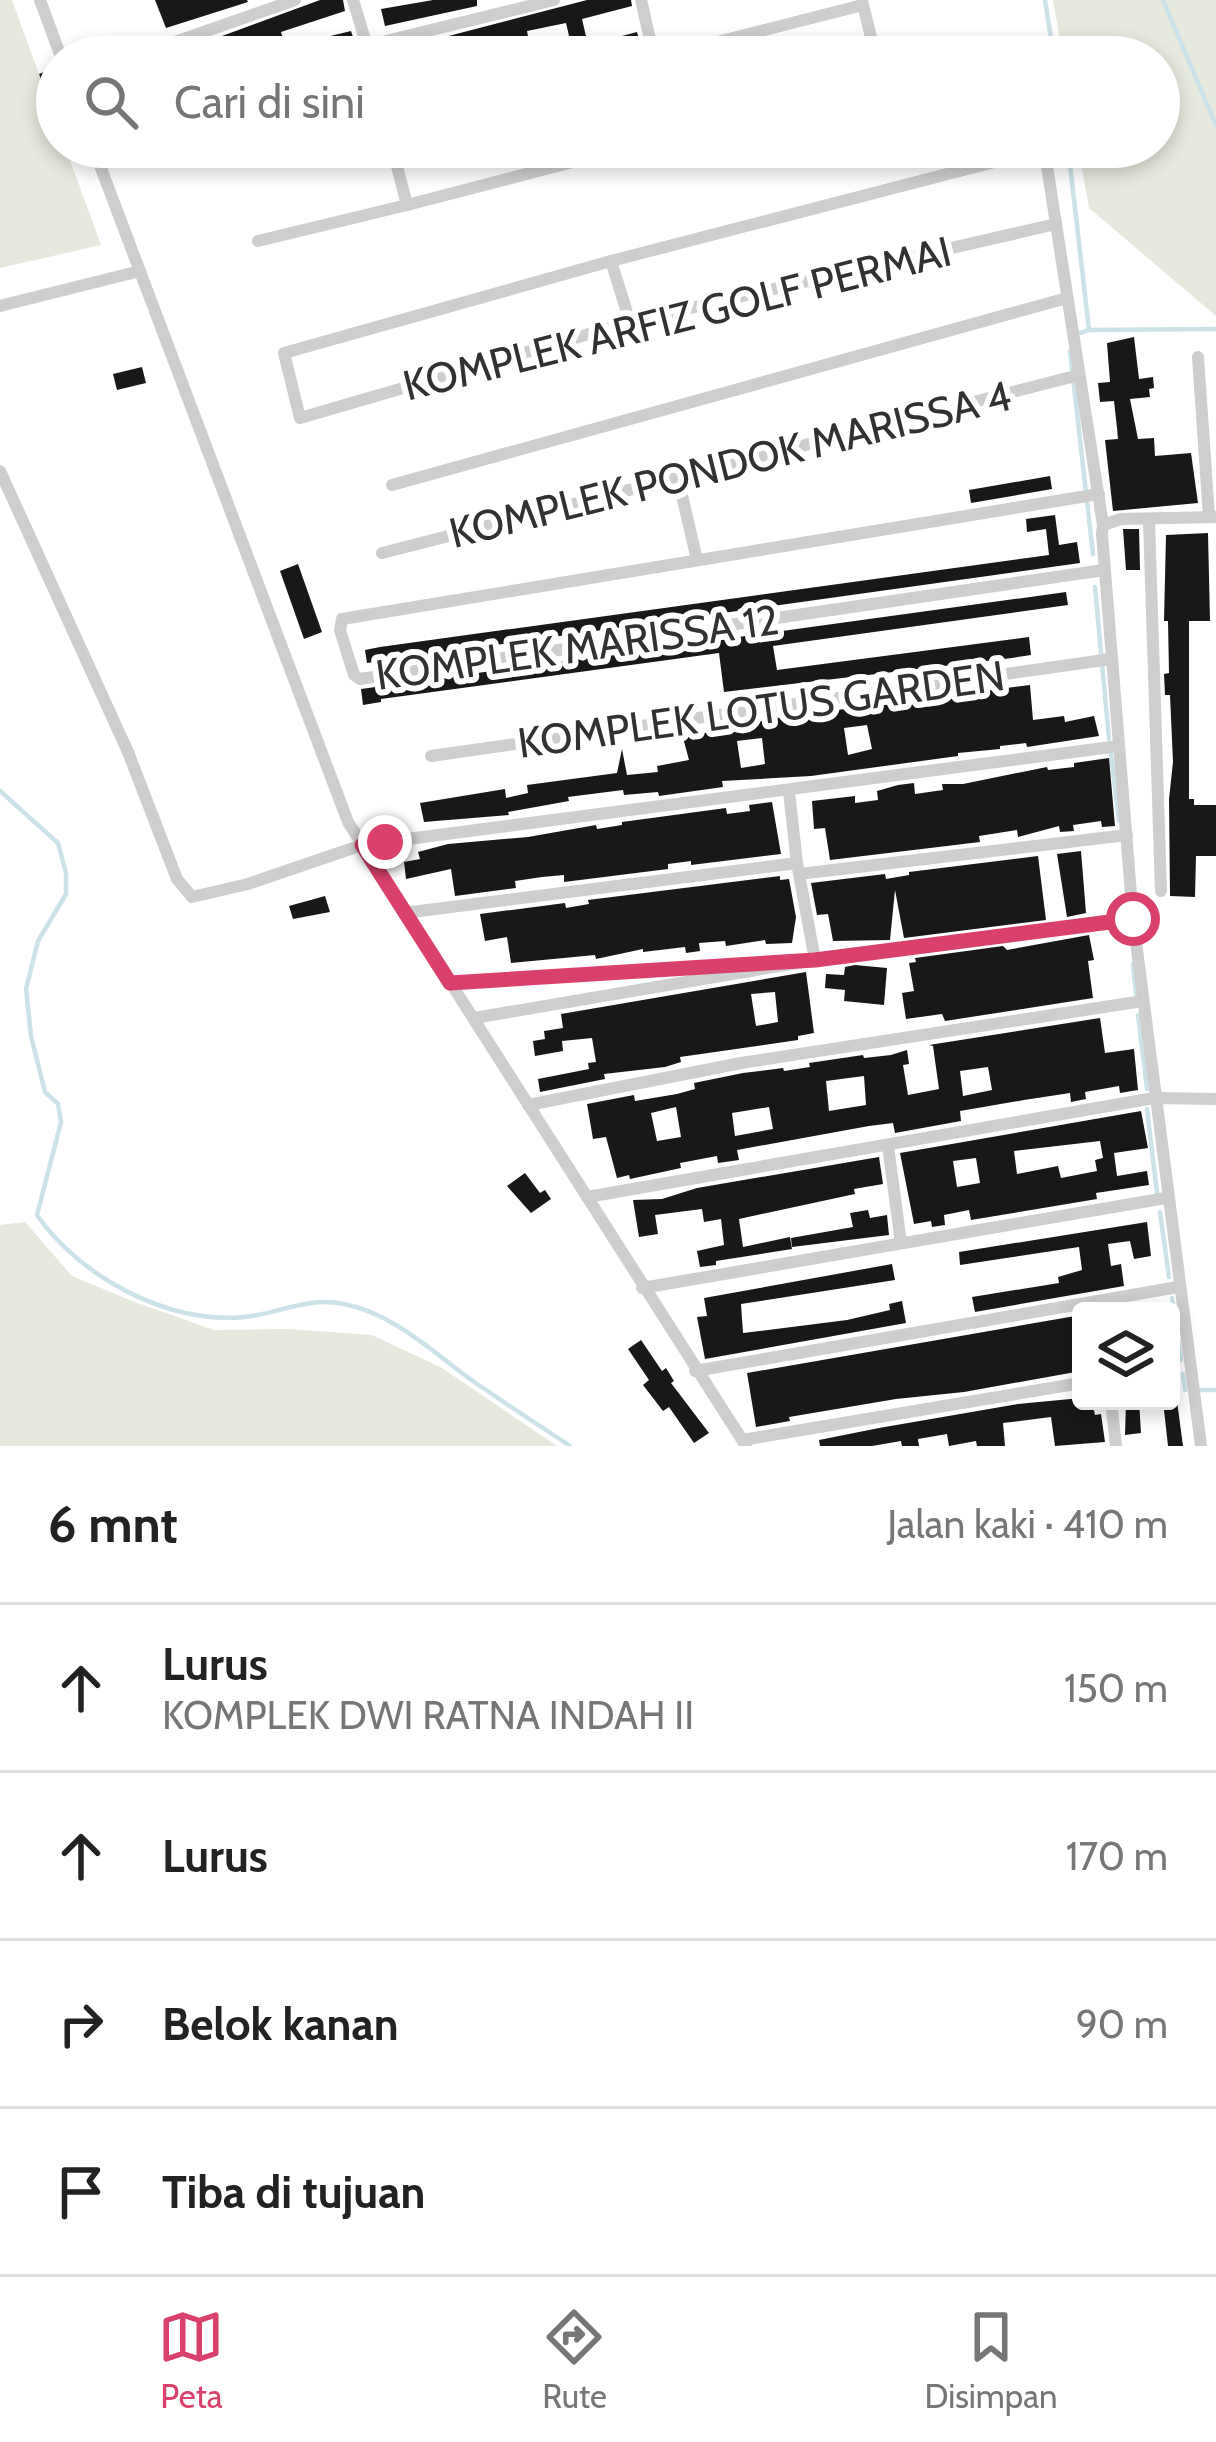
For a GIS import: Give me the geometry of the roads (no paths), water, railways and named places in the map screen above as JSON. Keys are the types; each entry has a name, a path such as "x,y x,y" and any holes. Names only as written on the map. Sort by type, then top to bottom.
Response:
{"street":[{"path":"40,0 53,36"},
{"path":"192,36 295,0"},
{"path":"353,0 363,36"},
{"path":"406,36 554,0"},
{"path":"641,0 650,36"},
{"path":"736,36 862,3 871,36"},
{"path":"101,168 337,799 404,913 744,1443 1072,1385"},
{"path":"397,168 407,205"},
{"path":"258,241 549,168"},
{"path":"630,322 611,261 967,168"},
{"path":"1047,168 1103,525 1133,919 1201,1446"},
{"name":"KOMPLEK ARFIZ GOLF PERMAI","path":"611,261 284,353 300,418 630,322 1056,224"},
{"path":"0,306 140,271"},
{"name":"KOMPLEK PONDOK MARISSA 4","path":"392,485 1067,298"},
{"path":"1103,525 1121,519 1213,517 1198,357"},
{"name":"KOMPLEK PONDOK MARISSA 4","path":"382,554 1078,375"},
{"path":"0,471 128,752 177,879 188,896 196,898 362,845 1119,746"},
{"path":"677,478 697,560"},
{"name":"KOMPLEK MARISSA 12","path":"1099,494 341,619 340,630 354,675 360,679 1104,571"},
{"path":"1149,520 1161,891"},
{"name":"KOMPLEK LOTUS GARDEN","path":"430,756 1112,659"},
{"path":"789,792 815,960"},
{"path":"404,913 1127,835"},
{"path":"473,1018 815,960 1133,919"},
{"path":"450,983 815,960"},
{"path":"528,1105 741,1063 1143,1001"},
{"path":"587,1198 1154,1098 1216,1099"},
{"path":"888,1146 902,1243"},
{"path":"642,1288 1166,1198"},
{"path":"695,1371 1178,1287"},
{"path":"1180,1367 1188,1366"},
{"path":"1112,1410 1116,1446"}],"waterway":[{"path":"1045,0 1051,36"},
{"path":"1163,0 1178,36"},
{"path":"1180,40 1216,125"},
{"path":"1070,168 1089,330"},
{"path":"1076,334 1216,329"},
{"path":"1070,351 1093,554"},
{"path":"1095,587 1109,739"},
{"path":"1111,755 1119,821"},
{"path":"0,791 58,843 66,873 66,894 38,941 26,989 31,1036 45,1092 58,1104 61,1122 37,1215 55,1237 76,1258 128,1292 186,1313 244,1317 318,1302 362,1309 411,1334 570,1446"},
{"path":"1133,964 1136,994"},
{"path":"1138,1015 1147,1089"},
{"path":"1147,1109 1157,1193"},
{"path":"1160,1212 1169,1277"},
{"path":"1172,1298 1181,1360"},
{"path":"1183,1374 1185,1390"},
{"path":"1198,1390 1216,1390"}]}
